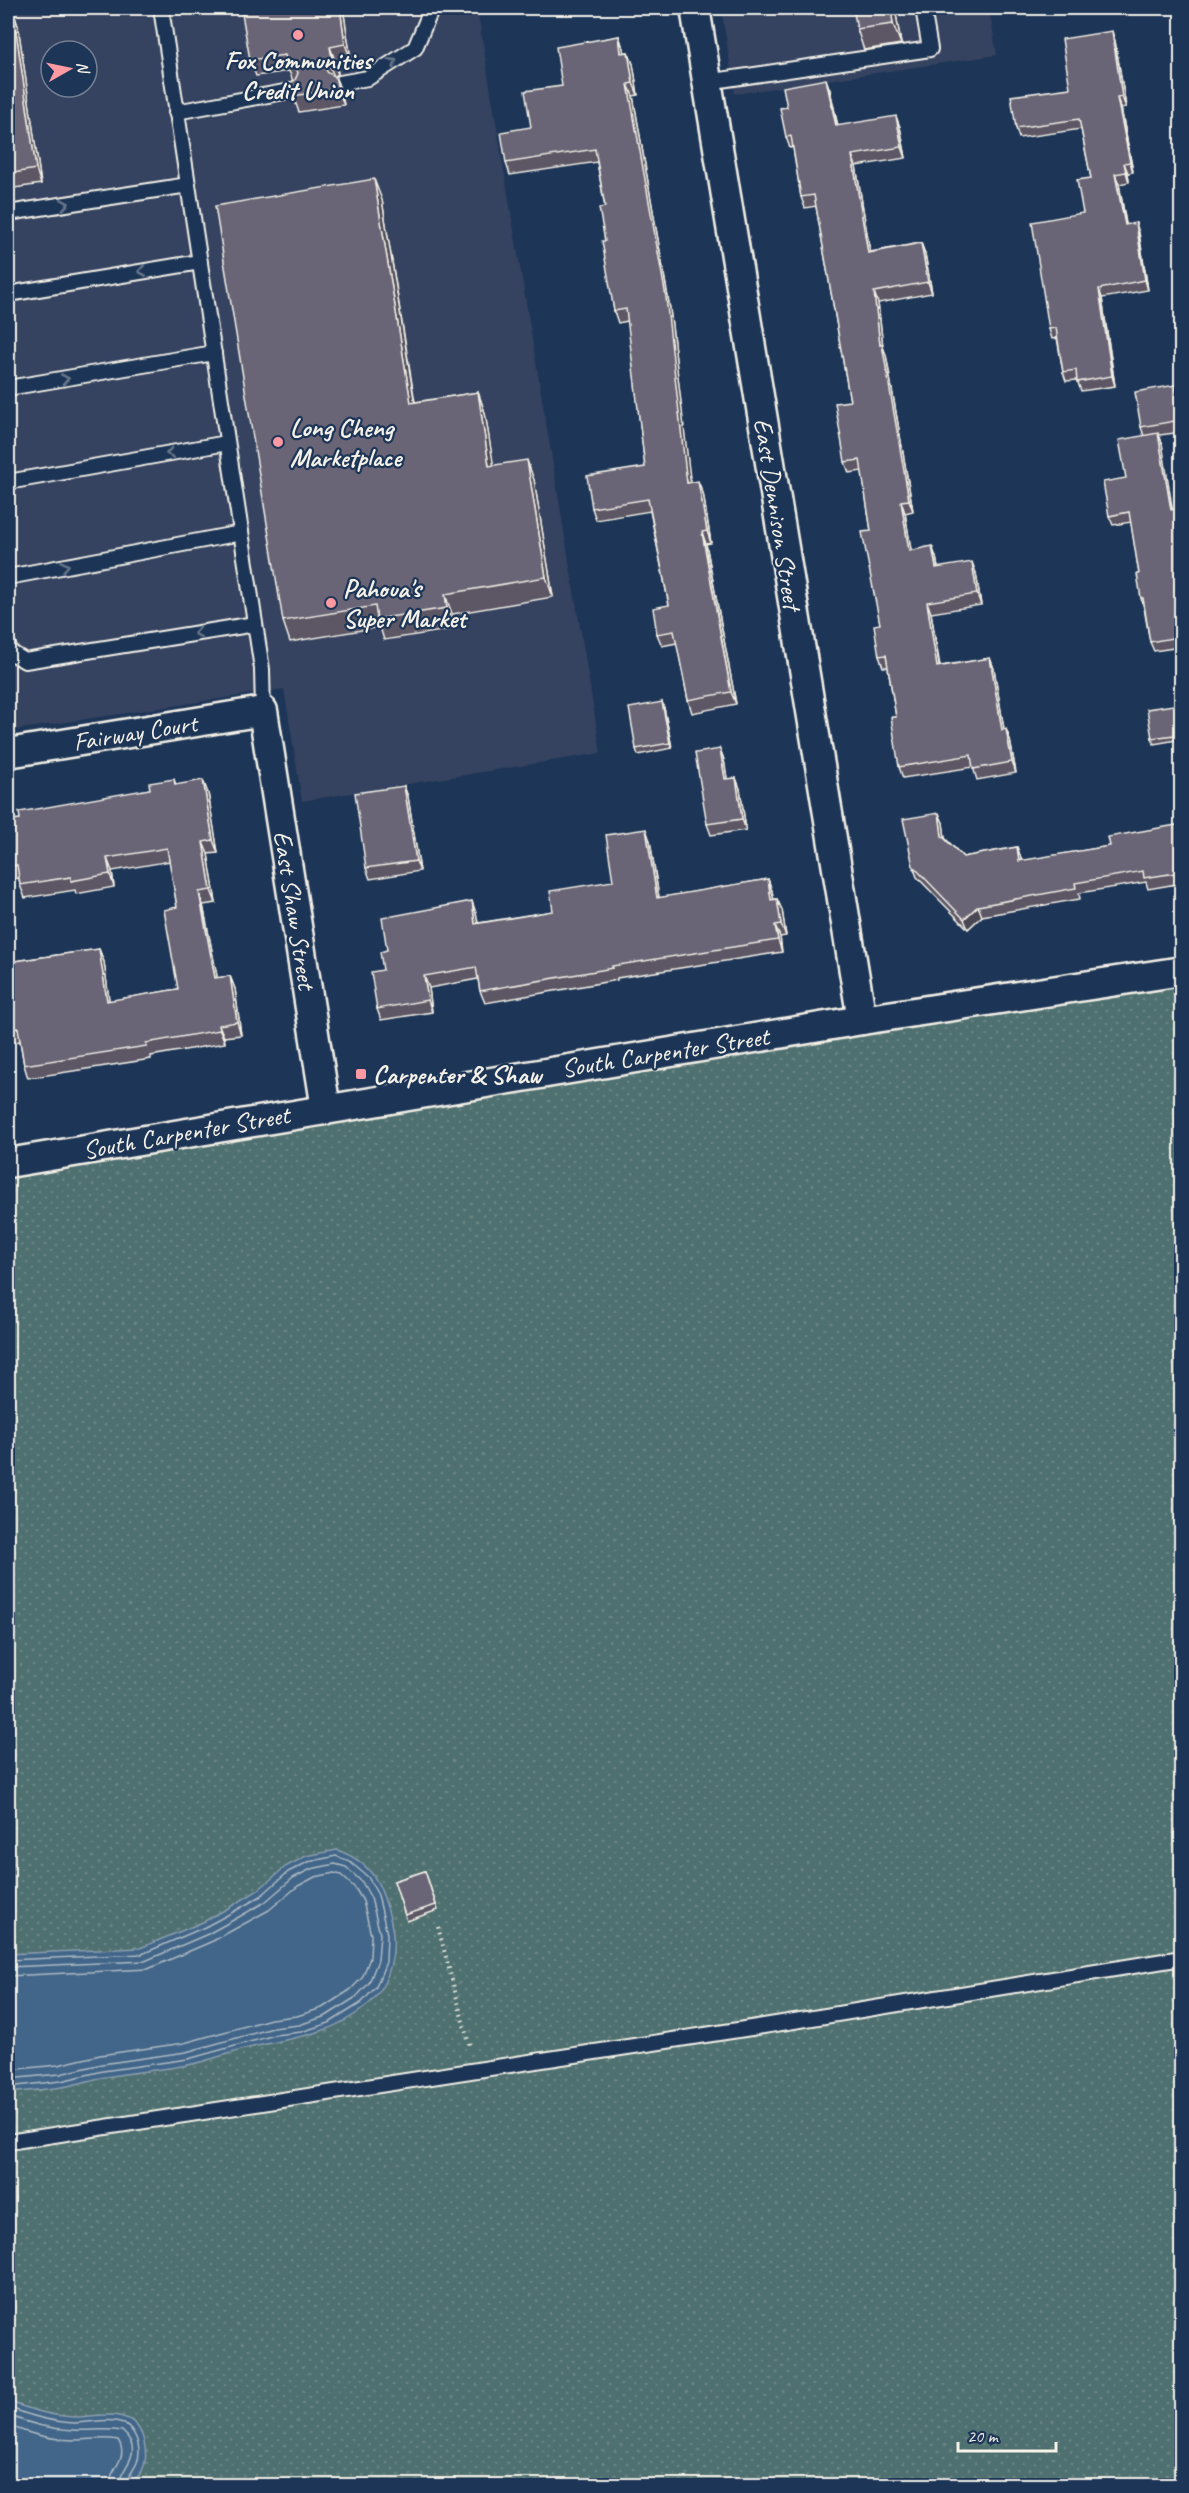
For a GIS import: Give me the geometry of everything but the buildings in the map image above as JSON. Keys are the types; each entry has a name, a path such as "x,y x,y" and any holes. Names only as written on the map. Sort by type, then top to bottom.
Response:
{"street":[{"name":"East Dennison Street","path":"695,8 862,1020"},
{"name":"Fairway Court","path":"8,753 263,711"},
{"name":"East Shaw Street","path":"263,711 326,1109"},
{"name":"South Carpenter Street","path":"8,1163 862,1020 1182,970"}],"lane":[{"path":"161,8 262,669 263,711"},
{"path":"340,83 368,78 415,48 432,8"},
{"path":"707,82 930,50 923,8"},
{"path":"176,112 295,90"},
{"path":"8,213 188,185"},
{"path":"8,294 200,262"},
{"path":"8,388 213,353"},
{"path":"8,482 227,443"},
{"path":"8,577 241,533"},
{"path":"8,645 10,652 25,661 255,624"},
{"path":"8,2142 751,2028 1182,1958"}],"path":[{"path":"438,1927 475,2069"}],"shaded area":[{"name":"Long Cheng Marketplace","path":"8,8 477,8 601,753 302,801 284,689 8,731"},
{"path":"721,8 989,8 997,55 735,94"}],"green space":[{"path":"1181,969 1181,2485 8,2486 8,1163"}],"water":[{"path":"337,1850 360,1862 374,1877 384,1897 391,1922 393,1945 390,1969 380,1991 364,2008 350,2018 323,2030 196,2063 100,2078 62,2087 8,2093 8,1954 140,1948 203,1922 257,1891 285,1867 306,1856"},
{"path":"8,2401 57,2415 120,2416 132,2421 144,2441 145,2457 142,2471 130,2485 8,2485"}],"place":[{"name":"Fox Communities Credit Union","path":"298,35"},
{"name":"Long Cheng Marketplace","path":"278,442"},
{"name":"Pahoua's Super Market","path":"331,603"},
{"name":"Carpenter & Shaw","path":"361,1074"}]}
